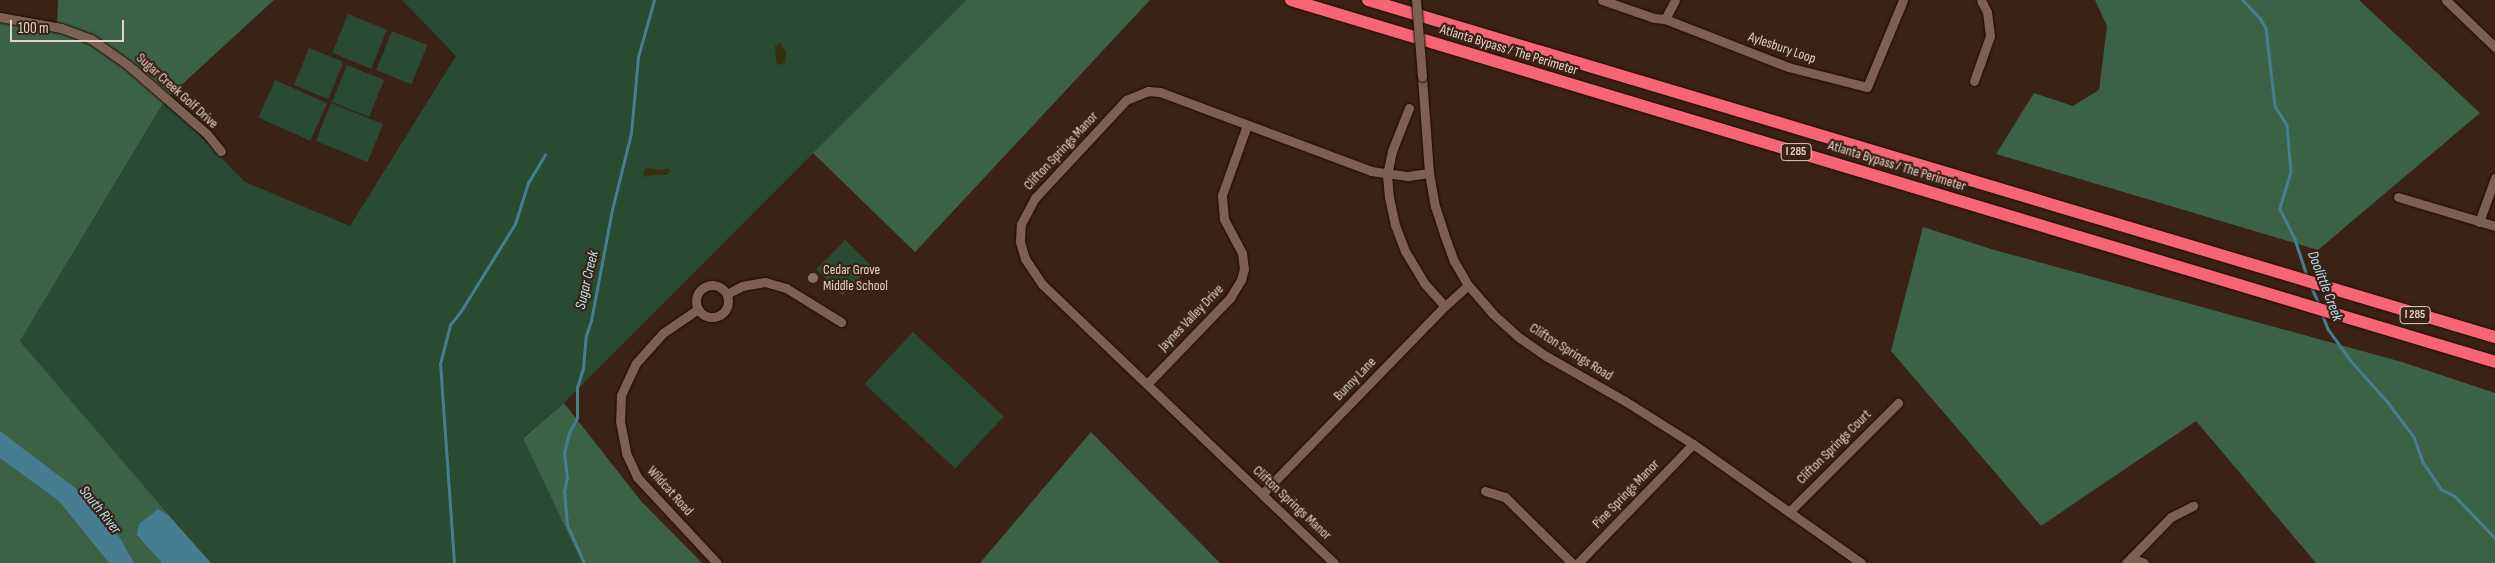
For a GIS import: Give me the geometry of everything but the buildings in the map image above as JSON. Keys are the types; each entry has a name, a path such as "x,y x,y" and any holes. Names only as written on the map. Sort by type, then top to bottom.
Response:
{"highway":[{"name":"Atlanta Bypass / The Perimeter","path":"1291,0 2495,362"},
{"name":"Atlanta Bypass / The Perimeter","path":"1368,0 2495,337"}],"street":[{"name":"Clifton Springs Road","path":"1416,0 1429,173 1435,206 1454,261 1468,285 1493,314 1520,338 1693,444 1861,563"},
{"name":"Aylesbury Loop","path":"1602,0 1654,18 1665,19 1788,67 1867,87 1903,0"},
{"path":"1665,19 1675,0"},
{"path":"1974,81 1990,36 1987,12 1980,0"},
{"path":"2446,0 2495,46"},
{"name":"Sugar Creek Golf Drive","path":"0,16 60,28 91,39 128,65 207,134 221,150"},
{"name":"Clifton Springs Manor","path":"1334,563 1032,271 1025,259 1020,241 1021,224 1035,198 1126,100 1136,94 1148,91 1160,92 1371,171 1387,175 1408,176 1429,173"},
{"path":"1410,108 1392,151 1387,175 1395,225 1405,251 1424,283 1445,306"},
{"name":"Jaynes Valley Drive","path":"1147,384 1230,298 1241,280 1244,269 1242,253 1224,219 1222,195 1247,125"},
{"path":"2479,222 2495,178"},
{"path":"2398,197 2495,226"},
{"path":"726,294 742,286 765,282 786,288 841,322"},
{"path":"716,285 726,294 728,306 721,315 711,318 698,309 696,304 697,293 705,286 716,285"},
{"name":"Bunny Lane","path":"1262,494 1445,306 1468,285"},
{"name":"Wildcat Road","path":"698,309 663,333 636,364 621,395 620,421 626,453 637,476 717,563"},
{"name":"Clifton Springs Court","path":"1790,511 1898,403"},
{"name":"Pine Springs Manor","path":"1578,563 1693,444"},
{"path":"1485,491 1505,497 1572,563"},
{"path":"2128,560 2171,517 2193,506"},
{"path":"2128,560 2144,563"}],"green space":[{"path":"58,0 274,0 165,100 20,341 210,563 0,563 0,17 57,25"},
{"path":"402,0 966,0 564,403 523,437 582,563 210,563 20,341 165,100 245,182 350,226 456,56"},
{"path":"966,0 1150,0 915,252 813,153"},
{"path":"2095,0 2359,0 2480,113 2318,250 1996,154 2034,93 2073,106 2099,90 2107,26"},
{"path":"348,14 387,30 371,69 332,53"},
{"path":"392,31 427,45 411,84 376,70"},
{"path":"309,48 343,62 328,99 294,85"},
{"path":"347,65 384,80 369,117 332,102"},
{"path":"275,80 327,103 310,141 258,117"},
{"path":"331,103 383,124 368,162 316,141"},
{"path":"1923,227 1991,249 2402,362 2495,393 2495,563 2316,563 2196,421 2041,526 1891,351"},
{"path":"845,240 872,266 843,295 817,269"},
{"path":"913,332 1004,417 955,468 865,384"},
{"path":"564,403 641,501 702,563 582,563 523,438"},
{"path":"1091,432 1220,563 980,563"}],"sand":[{"path":"780,43 786,52 785,63 779,65 776,62 775,46"},
{"path":"648,168 662,170 667,168 671,171 667,175 643,177 644,170"}],"water":[{"name":"South River","path":"0,431 87,497 120,538 134,563 109,563 59,501 0,458"},
{"path":"158,509 169,516 211,563 162,563 137,535 139,524"}],"waterway":[{"name":"Sugar Creek","path":"584,563 567,525 564,492 567,478 564,453 569,433 577,418 577,388 583,368 586,336 591,321 612,210 631,133 638,57 654,0"},
{"name":"Doolittle Creek","path":"2243,0 2260,18 2266,28 2275,106 2287,125 2291,172 2280,209 2295,239 2307,276"},
{"path":"454,563 440,364 450,325 461,311 515,224 528,183 545,155"},
{"name":"Doolittle Creek","path":"2312,288 2319,304"},
{"name":"Doolittle Creek","path":"2323,316 2328,329 2351,361 2387,401 2414,437 2423,462 2441,489 2455,496 2495,538"}],"place":[{"name":"Cedar Grove Middle School","path":"813,278"}]}
